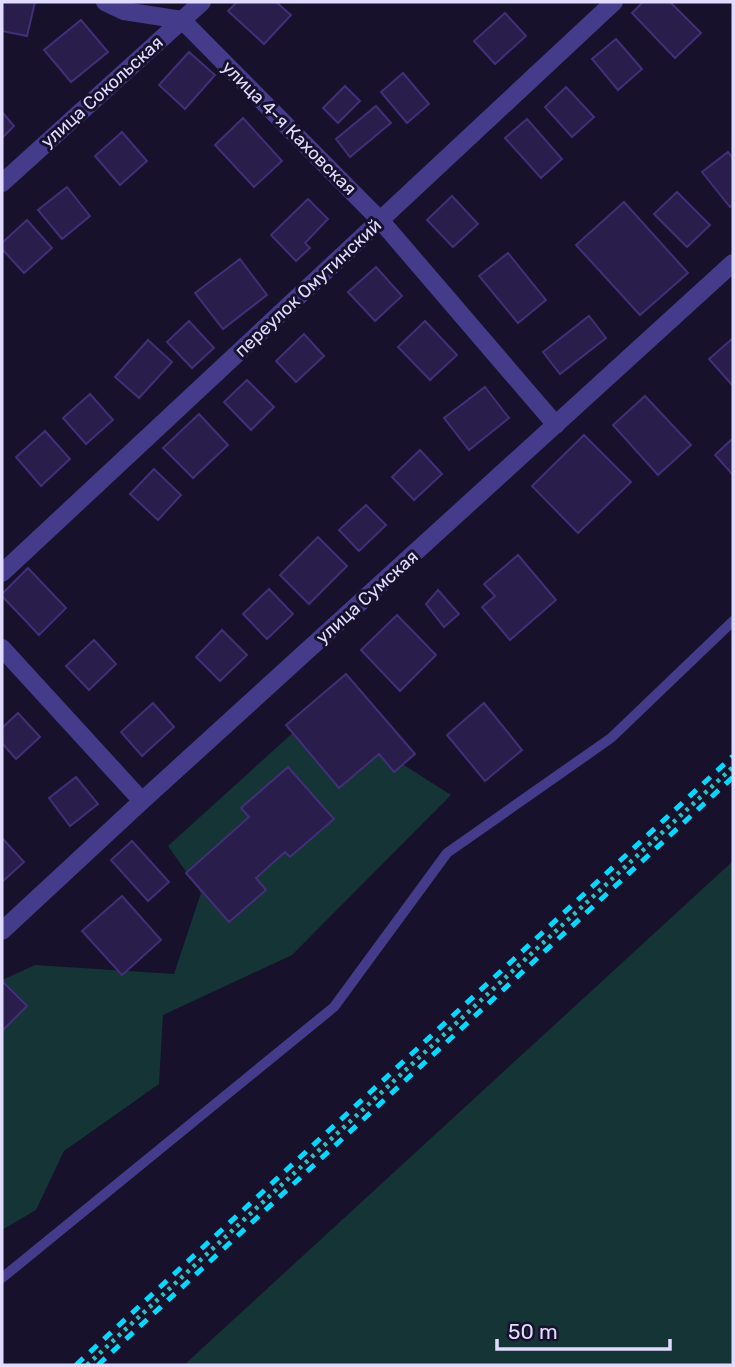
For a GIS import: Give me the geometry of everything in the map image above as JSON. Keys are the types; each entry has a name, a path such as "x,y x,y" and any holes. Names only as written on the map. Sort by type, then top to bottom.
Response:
{"street":[{"path":"105,2 124,11 182,20"},
{"name":"улица Сокольская","path":"2,183 202,2"},
{"name":"переулок Омутинский","path":"2,573 614,2"},
{"name":"улица 4-я Каховская","path":"182,20 381,221 556,425"},
{"name":"улица Сумская","path":"2,931 733,264"},
{"path":"2,648 142,801"}],"lane":[{"path":"2,1278 334,1007 447,853 611,738 733,621"}],"path":[{"path":"88,1365 733,766"}],"green space":[{"path":"318,710 451,795 292,955 163,1015 159,1084 64,1151 36,1210 2,1230 2,980 35,965 174,974 201,893 168,846"},
{"path":"733,861 733,1365 184,1365"}],"building":[{"path":"2,2 35,2 27,36 2,31"},
{"path":"237,2 276,2 291,15 264,44 228,11"},
{"path":"643,2 670,2 701,33 675,58 632,13"},
{"path":"505,13 526,36 495,64 474,41"},
{"path":"81,20 108,52 71,82 44,50"},
{"path":"616,39 642,69 618,90 592,59"},
{"path":"189,52 215,75 185,109 159,85"},
{"path":"403,73 429,104 407,123 381,92"},
{"path":"345,86 360,101 338,123 323,108"},
{"path":"566,87 594,117 572,137 545,107"},
{"path":"376,106 391,123 350,157 336,139"},
{"path":"2,112 14,126 2,138"},
{"path":"243,118 282,161 254,187 215,145"},
{"path":"527,119 562,159 541,178 505,138"},
{"path":"122,132 147,161 120,185 95,156"},
{"path":"728,152 733,158 733,204 730,207 702,172"},
{"path":"67,187 90,216 62,239 38,210"},
{"path":"677,192 710,225 687,247 654,214"},
{"path":"452,196 478,224 453,247 427,220"},
{"path":"308,199 328,219 305,243 310,248 296,261 271,235"},
{"path":"624,202 688,273 640,315 576,245"},
{"path":"27,220 52,248 24,273 2,249 2,243"},
{"path":"508,253 546,300 518,323 479,276"},
{"path":"240,259 267,295 223,329 195,293"},
{"path":"376,267 402,296 375,321 348,292"},
{"path":"589,316 606,338 560,374 543,352"},
{"path":"189,321 214,348 192,368 167,342"},
{"path":"425,321 457,355 430,380 398,347"},
{"path":"304,334 324,356 296,382 276,361"},
{"path":"733,338 733,386 709,359"},
{"path":"148,340 172,362 139,398 115,377"},
{"path":"247,380 274,407 251,430 224,402"},
{"path":"485,387 509,418 469,450 444,418"},
{"path":"90,394 113,420 86,444 63,418"},
{"path":"645,396 691,445 658,475 613,425"},
{"path":"199,414 228,445 193,478 163,448"},
{"path":"45,431 70,459 41,486 16,457"},
{"path":"584,435 631,482 578,533 532,486"},
{"path":"731,440 733,442 733,475 715,455"},
{"path":"420,450 442,474 414,500 392,477"},
{"path":"154,469 181,495 158,520 130,494"},
{"path":"366,505 386,525 359,551 339,530"},
{"path":"318,537 347,566 309,604 280,575"},
{"path":"518,555 556,600 510,640 482,607 495,596 484,584"},
{"path":"28,568 66,608 39,635 2,596"},
{"path":"269,589 293,614 267,639 243,614"},
{"path":"438,590 459,614 444,627 426,604"},
{"path":"397,615 436,655 400,691 361,650"},
{"path":"222,630 247,655 220,681 196,657"},
{"path":"94,640 116,664 89,690 66,666"},
{"path":"346,674 415,754 394,772 379,754 339,788 286,725"},
{"path":"153,703 174,727 142,756 121,732"},
{"path":"484,703 522,750 485,781 447,735"},
{"path":"18,713 40,737 16,759 2,743 2,728"},
{"path":"288,767 334,819 290,857 285,852 256,878 266,890 229,922 186,873 249,817 241,808"},
{"path":"76,777 98,804 70,826 49,798"},
{"path":"2,838 24,862 2,882"},
{"path":"132,841 169,882 148,901 111,860"},
{"path":"122,896 161,940 122,975 82,931"},
{"path":"2,981 27,1006 2,1031"}],"railway":[{"path":"76,1365 733,756"},
{"path":"98,1365 733,777"}]}
